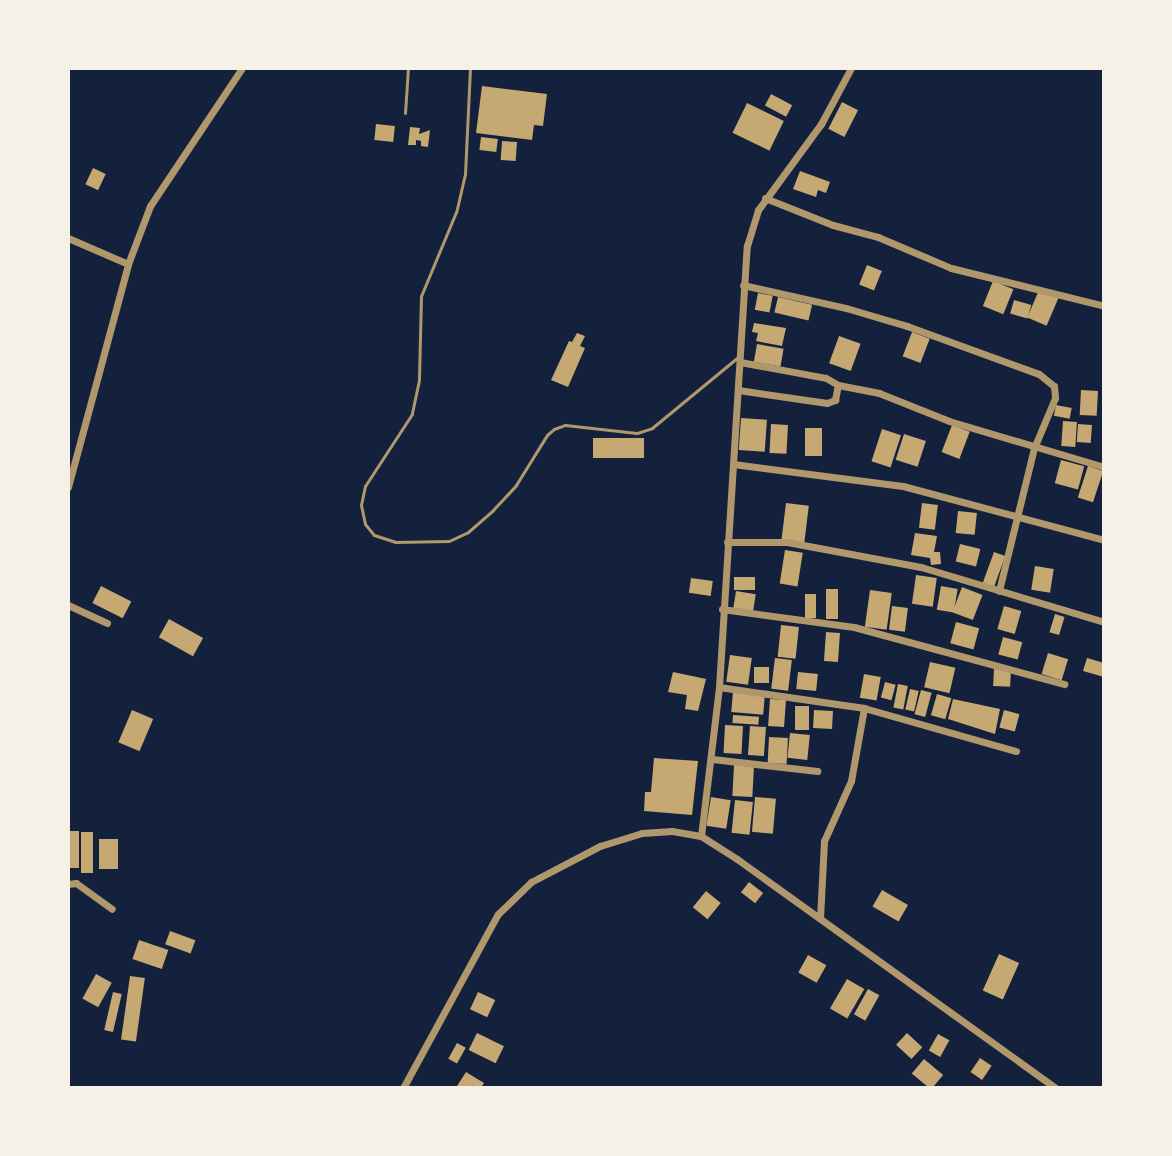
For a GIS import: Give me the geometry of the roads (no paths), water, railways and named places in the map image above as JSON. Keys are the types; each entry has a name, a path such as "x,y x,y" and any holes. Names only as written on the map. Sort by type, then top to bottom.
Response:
{"street":[{"path":"68,487 128,264 150,206 242,68"},
{"path":"701,836 719,687 747,246 765,198 821,124 851,68"},
{"path":"765,198 833,225 878,237 951,268 1104,306"},
{"path":"68,238 128,264"},
{"path":"743,285 861,312 1048,379 1054,386 1055,398 1034,448 999,591"},
{"path":"740,359 879,393 1034,448 1104,467"},
{"path":"738,390 827,403 835,400 838,385"},
{"path":"733,464 903,486 1104,540"},
{"path":"727,542 801,545 921,567 1104,622"},
{"path":"68,605 107,623"},
{"path":"722,609 865,629 1064,684"},
{"path":"719,687 864,708 1016,751"},
{"path":"820,918 824,841 851,781 864,708"},
{"path":"712,759 817,771"},
{"path":"403,1088 498,914 531,882 600,846 642,833 672,831 701,836 1056,1088"},
{"path":"68,884 76,883 112,909"}],"lane":[{"path":"405,113 408,68"},
{"path":"470,68 465,174 456,212 421,296 419,380 412,414 365,486 361,505 365,524 374,535 395,542 449,541 468,532 493,510 534,460 547,435 565,425 612,433 637,433 652,428 740,359"}]}
